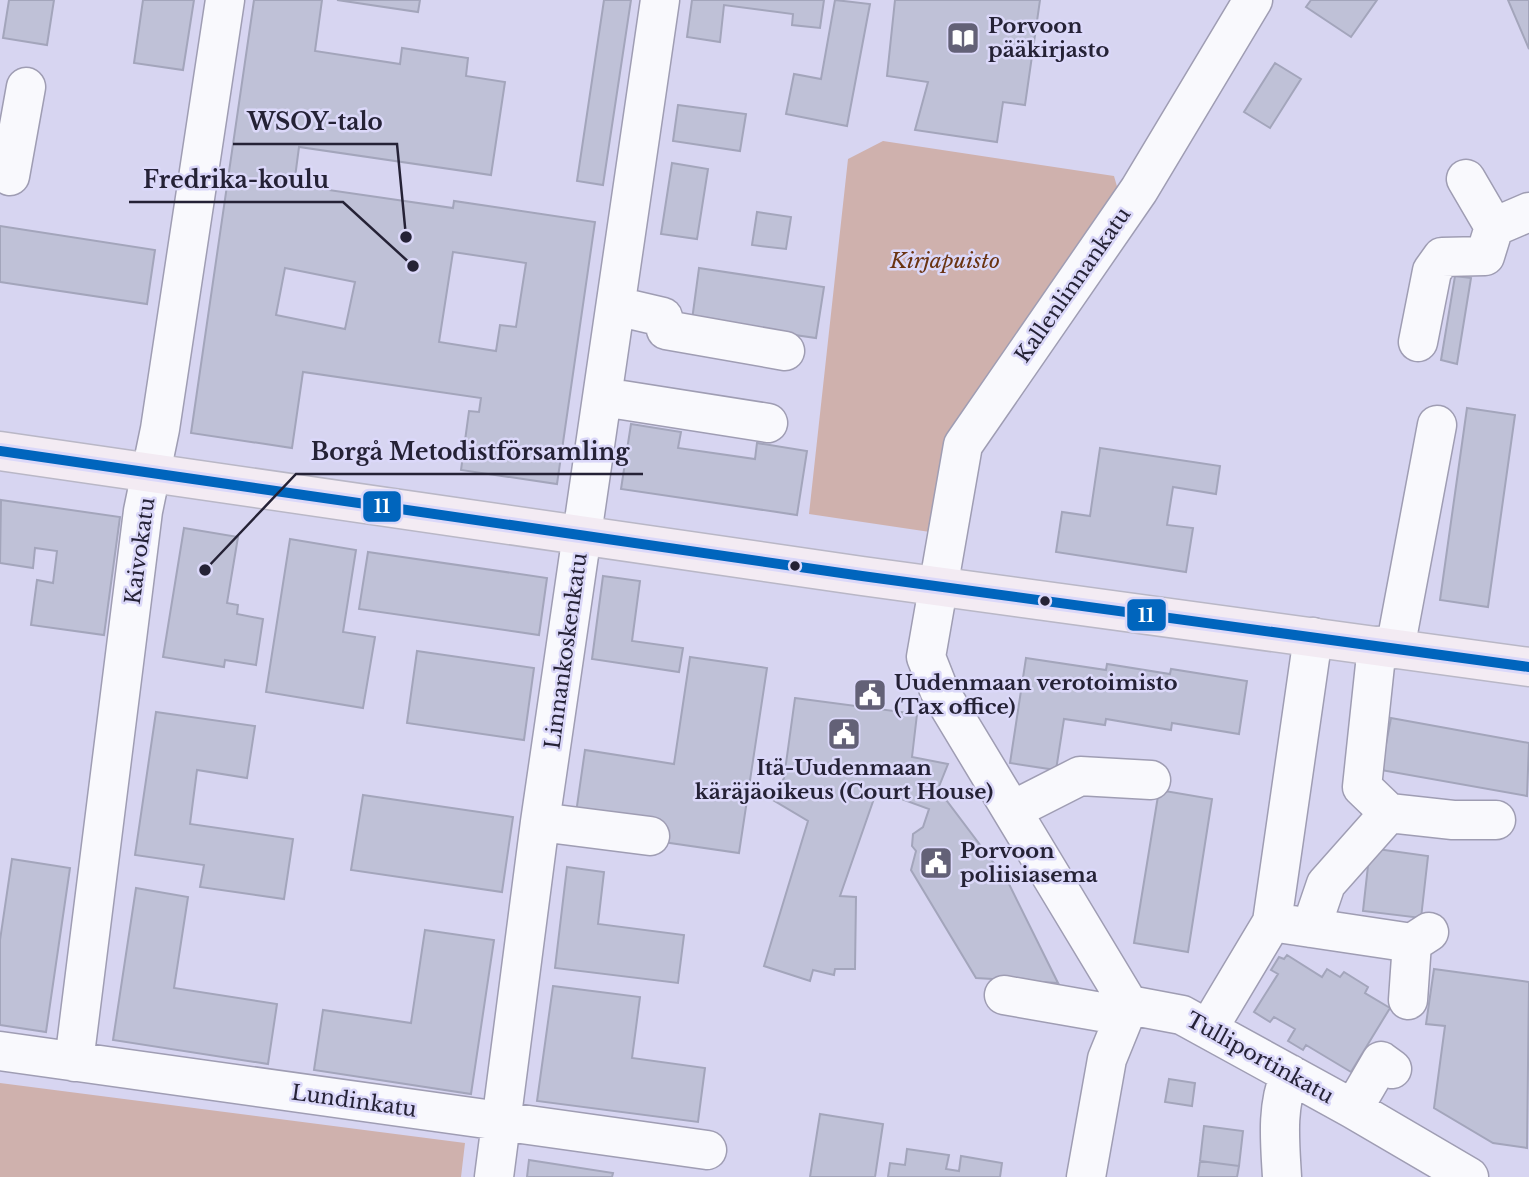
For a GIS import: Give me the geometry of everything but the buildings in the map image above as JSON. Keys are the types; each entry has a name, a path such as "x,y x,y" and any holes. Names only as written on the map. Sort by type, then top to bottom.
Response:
{"main road":[{"path":"0,451 938,586 1529,667"}],"street":[{"name":"Kaivokatu","path":"74,1062 143,511 152,473 183,206 196,118 225,0"},
{"name":"Linnankoskenkatu","path":"494,1177 540,822 660,0"},
{"name":"Kallenlinnankatu","path":"938,586 963,445 1139,190 1253,0"},
{"path":"10,176 26,87"},
{"path":"1418,342 1432,271 1442,257 1485,257 1494,227 1466,179"},
{"path":"1494,227 1529,212"},
{"path":"616,306 663,317 666,330 785,351"},
{"path":"603,397 768,423"},
{"path":"1437,425 1386,647 1362,787 1389,813 1453,821 1496,820"},
{"path":"938,586 926,657 939,690 1007,801 1127,1010 1107,1059 1086,1177"},
{"path":"1208,1029 1272,922 1313,637"},
{"path":"1007,801 1080,776 1151,780"},
{"path":"1311,928 1326,884 1389,813"},
{"path":"540,822 650,836"},
{"path":"1272,922 1421,938 1408,1000"},
{"name":"Tulliportinkatu","path":"1004,995 1182,1015 1353,1109 1469,1177"},
{"name":"Lundinkatu","path":"0,1051 707,1150"},
{"path":"1353,1109 1381,1061 1392,1069"},
{"path":"1282,1177 1280,1116 1282,1093 1290,1074"}],"green space":[{"name":"Kirjapuisto","path":"883,141 1114,176 1120,197 930,532 809,514 848,159"},
{"path":"0,1083 465,1143 461,1177 0,1177"}],"transit line":[{"name":"11","path":"0,451 862,576 1529,667"}],"place":[{"name":"Porvoon pääkirjasto","path":"963,38"},
{"name":"WSOY-talo","path":"406,237"},
{"name":"Fredrika-koulu","path":"413,266"},
{"name":"Borgå Metodistförsamling","path":"205,570"},
{"name":"Uudenmaan verotoimisto (Tax office)","path":"870,695"},
{"name":"Itä-Uudenmaan käräjäoikeus (Court House)","path":"844,734"},
{"name":"Porvoon poliisiasema","path":"936,863"}]}
